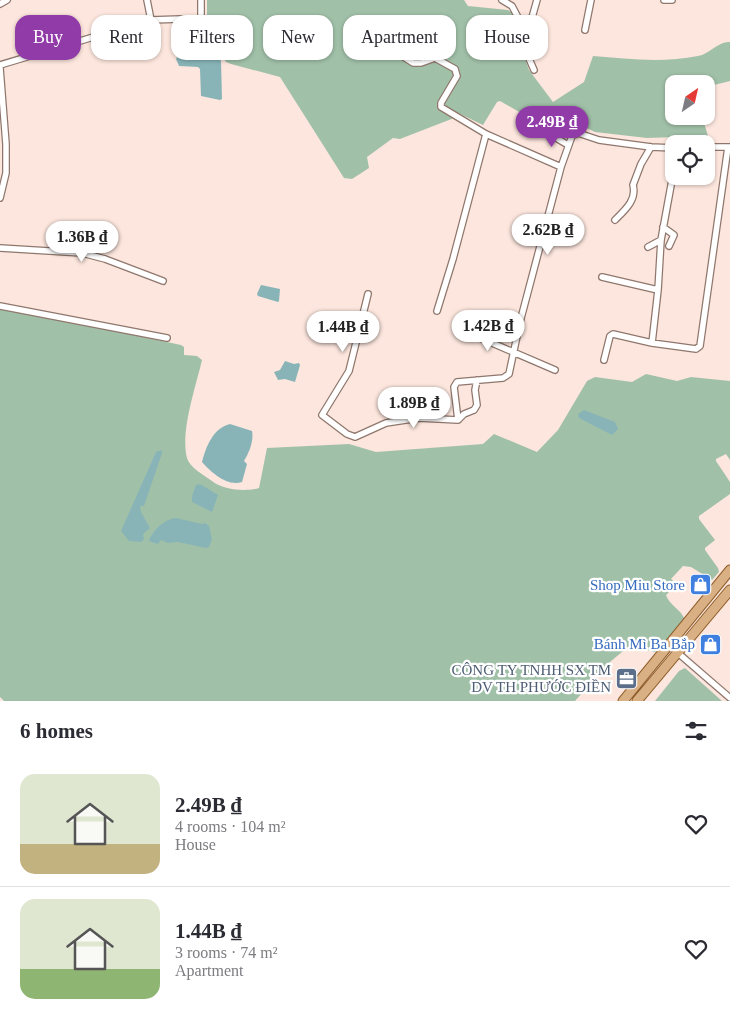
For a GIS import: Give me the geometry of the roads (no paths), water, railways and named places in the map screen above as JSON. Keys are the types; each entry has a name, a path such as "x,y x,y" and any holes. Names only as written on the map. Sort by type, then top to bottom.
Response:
{"main road":[{"path":"623,701 730,570"},
{"path":"637,701 730,590"}],"street":[{"path":"0,4 7,0"},
{"path":"147,0 150,15"},
{"path":"201,0 201,15"},
{"path":"502,0 512,6 517,15"},
{"path":"532,15 537,0"},
{"path":"585,30 592,0"},
{"path":"664,0 672,0"},
{"path":"0,198 6,173 0,66 91,38"},
{"path":"408,60 413,63 429,60"},
{"path":"439,60 456,71 456,76 441,103 442,107 486,134 560,167"},
{"path":"530,60 534,70"},
{"path":"546,132 568,145"},
{"path":"458,420 455,384 457,382 503,378 509,374 560,167 572,136 578,133 598,140 665,148"},
{"path":"437,311 453,259 486,134"},
{"path":"615,220 633,198 635,192 633,185 640,164 651,147"},
{"path":"604,360 611,335 613,334 696,349 700,346 729,147 715,147"},
{"path":"652,342 661,240 671,185"},
{"path":"663,227 674,235 669,246"},
{"path":"648,247 661,240"},
{"path":"0,248 82,253 105,259 163,281"},
{"path":"602,277 658,290"},
{"path":"368,294 349,371 322,414 347,434 355,436 386,423 419,418 458,420 464,414 474,410 477,405 476,380"},
{"path":"0,306 168,338"},
{"path":"470,334 555,370"},
{"path":"676,655 730,698"}],"water":[{"path":"176,60 220,60 222,99 201,96 200,69 198,67 179,66"},
{"path":"261,285 280,289 279,301 258,296"},
{"path":"285,361 294,364 299,363 300,365 295,382 285,379 278,380 274,372 280,370"},
{"path":"396,391 419,394 416,410 420,415 387,421"},
{"path":"584,410 615,422 618,429 612,435 579,418 578,414"},
{"path":"230,424 252,431 251,447 244,461 247,464 242,482 236,483 220,478 202,462 211,439 224,426"},
{"path":"162,450 144,506 140,506 141,512 150,528 143,534 144,539 141,542 129,541 121,531 156,452"},
{"path":"200,484 218,495 212,512 192,502 196,485"},
{"path":"176,518 205,523 209,526 212,539 209,547 178,542 168,543 161,540 158,544 149,540 160,525"}],"place":[{"name":"Shop Miu Store","path":"701,585"},
{"name":"Bánh Mì Ba Bắp","path":"711,644"},
{"name":"CÔNG TY TNHH SX TM DV TH PHƯỚC ĐIỀN","path":"627,679"}]}
